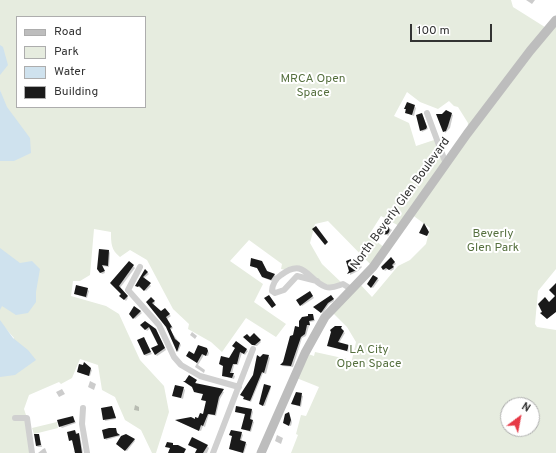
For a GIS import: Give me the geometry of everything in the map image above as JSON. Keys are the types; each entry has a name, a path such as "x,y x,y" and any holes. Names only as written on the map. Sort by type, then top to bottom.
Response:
{"main road":[{"name":"North Beverly Glen Boulevard","path":"261,453 305,353 325,317 373,266 446,164 526,57 556,20"}],"street":[{"path":"427,113 446,164"},
{"path":"140,267 128,290 159,325 174,357 181,365 200,376 239,387"},
{"path":"317,281 297,276 284,290 275,293 272,291 272,287 279,276 289,270 297,268 310,273 317,281 327,288 333,288 343,284 351,289"},
{"path":"213,453 253,349"},
{"path":"83,408 82,424 87,453"},
{"path":"15,418 27,418 32,453"}],"green space":[{"path":"0,0 511,0 513,7 548,29 556,20 556,269 538,291 535,324 537,327 556,330 556,453 291,453 298,435 296,434 301,415 306,416 319,387 294,377 305,353 314,356 315,352 347,359 346,363 351,364 356,342 347,327 331,311 358,282 372,297 398,266 410,260 426,244 430,228 411,214 401,227 381,216 369,235 386,249 373,267 328,221 315,224 310,243 322,264 343,284 327,287 304,269 281,269 282,264 249,240 230,261 263,284 254,302 286,324 276,337 246,318 222,352 211,342 188,329 189,324 173,309 147,260 130,250 120,257 112,246 111,232 94,229 90,275 80,281 73,281 71,296 106,306 119,314 140,360 164,386 169,412 156,453 152,453 141,430 125,420 115,397 102,390 98,365 80,359 72,378 61,384 59,382 29,395 24,409 30,427 32,453 0,453 0,376 14,338 0,324 0,160 14,161 0,90","holes":["407,92 420,102 438,109 449,101 454,106 458,107 468,123 467,134 446,163 437,139 416,146 409,123 394,116"]},
{"path":"57,422 58,428 34,434 32,428"}],"water":[{"path":"0,45 3,47 8,65 0,75"},
{"path":"0,90 7,107 30,138 31,153 14,161 0,161"},
{"path":"0,248 20,263 32,261 40,269 36,292 36,302 28,313 16,315 2,306 0,310"},
{"path":"0,320 13,338 28,350 36,360 15,375 0,377"}],"building":[{"path":"407,102 415,105 412,115 405,113 406,109 404,109"},
{"path":"446,110 452,113 446,131 443,132 436,114 442,114"},
{"path":"422,113 427,127 426,129 420,131 416,115"},
{"path":"424,223 429,232 427,236 419,233"},
{"path":"385,225 390,230 385,235 380,230"},
{"path":"316,226 328,242 325,245 312,229"},
{"path":"99,249 109,250 108,266 102,265 105,271 100,273 97,269"},
{"path":"391,257 395,262 392,265 394,267 389,270 386,268 383,270 381,267"},
{"path":"251,258 262,261 267,271 275,274 271,280 262,277 257,268 250,266"},
{"path":"351,259 354,266 357,262 361,265 357,270 347,274 349,271 346,261"},
{"path":"129,261 134,265 119,286 128,296 124,300 119,296 121,294 110,283"},
{"path":"145,269 148,272 143,277 151,283 144,291 139,286 135,286"},
{"path":"373,275 378,278 371,288 367,284"},
{"path":"556,283 556,312 547,319 540,313 542,312 538,304 545,297 549,302 555,296 549,290"},
{"path":"76,285 88,288 86,297 74,294"},
{"path":"310,291 313,296 300,306 296,300"},
{"path":"269,295 276,305 272,308 264,298"},
{"path":"331,295 334,299 328,303 321,313 313,307"},
{"path":"151,297 155,301 152,303 161,311 165,308 170,314 166,317 172,327 170,328 175,339 180,343 177,352 166,327 146,302"},
{"path":"134,306 141,311 133,319 129,314"},
{"path":"308,314 313,314 314,320 309,321 310,325 307,325 305,334 301,337 291,366 280,365 283,362 290,336 293,335 295,326 299,327 299,321 302,317 308,316"},
{"path":"145,321 156,329 165,348 155,355 151,348 158,345 149,327 145,330 140,325"},
{"path":"335,326 342,326 341,328 344,331 338,342 349,345 347,351 327,346 331,332 330,330"},
{"path":"254,333 261,340 255,345 252,345 243,337 247,334 250,337"},
{"path":"144,337 151,352 144,355 137,340"},
{"path":"236,341 247,349 244,354 240,352 237,364 233,364 230,373 234,373 232,378 222,376 223,366 219,364 221,356 229,358 235,348 232,346"},
{"path":"198,345 207,348 208,351 206,356 202,354 197,363 186,356 189,351 194,354"},
{"path":"263,354 269,355 264,373 262,372 250,401 243,399 244,397 240,395 253,375 257,355 260,357"},
{"path":"84,362 91,368 89,376 77,372 79,364 83,365"},
{"path":"189,375 197,380 195,383 224,389 219,397 215,415 208,414 199,431 175,420 191,417 195,419 195,417 198,418 200,413 203,414 206,401 201,400 203,394 194,392 192,387 183,381 185,381"},
{"path":"264,384 271,386 263,406 259,404"},
{"path":"175,385 184,387 181,398 172,396"},
{"path":"296,392 302,393 300,406 291,404"},
{"path":"112,406 116,418 103,420 101,408"},
{"path":"236,406 252,409 250,419 253,420 250,431 241,429 245,414 235,412"},
{"path":"289,412 291,420 289,426 283,423 285,414"},
{"path":"73,416 75,422 59,427 57,420"},
{"path":"116,428 117,433 120,435 104,439 102,430"},
{"path":"75,430 76,434 79,433 82,453 75,453 72,440 69,441 67,432"},
{"path":"231,430 242,432 240,440 246,442 243,453 229,449 232,436 229,435"},
{"path":"34,434 39,434 41,445 36,446"},
{"path":"126,434 135,439 125,451 116,444 121,436"},
{"path":"192,437 208,445 203,453 195,453 197,449 188,445"},
{"path":"167,442 186,449 184,453 168,453 170,448 165,447"}],"park label":[{"name":"MRCA Open Space","path":"313,87"},
{"name":"Beverly Glen Park","path":"493,242"},
{"name":"LA City Open Space","path":"369,358"}]}
